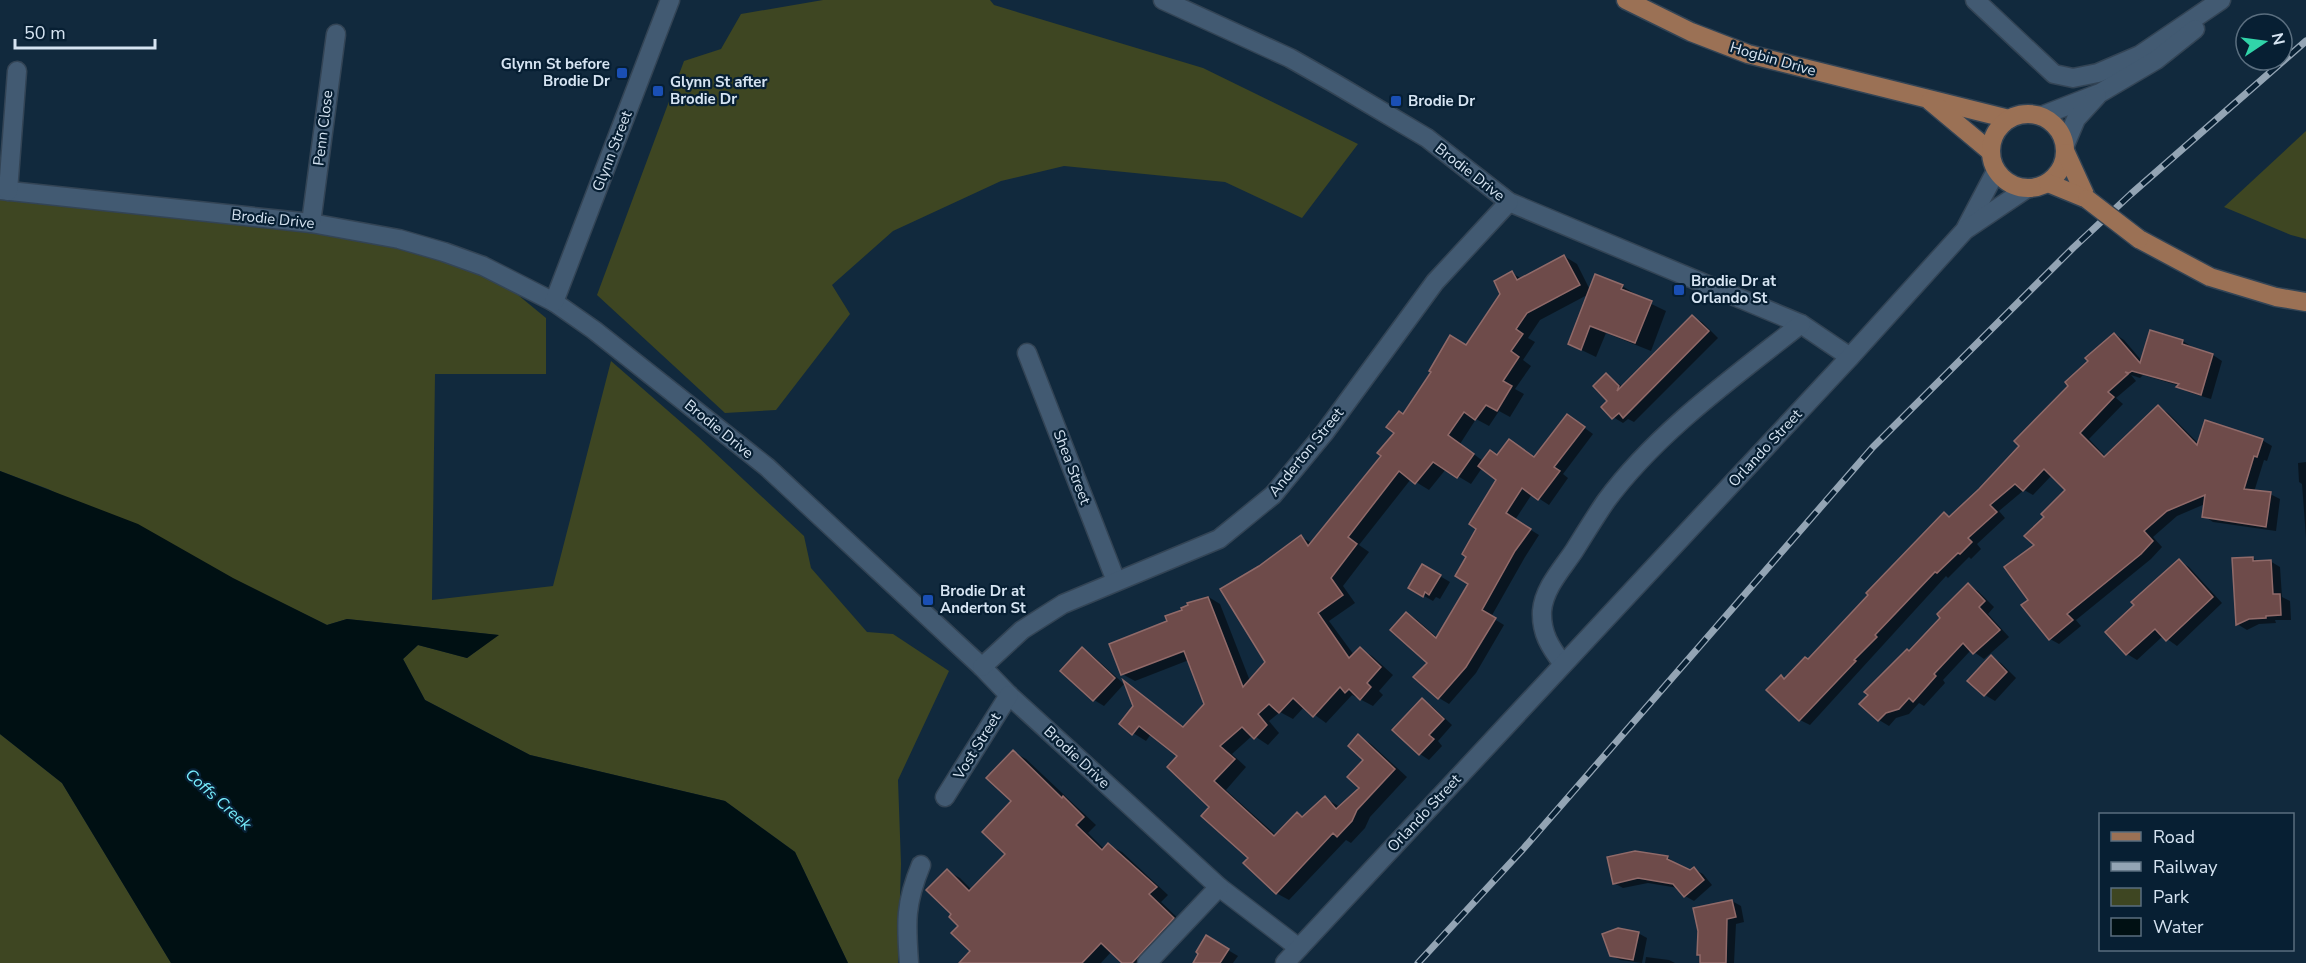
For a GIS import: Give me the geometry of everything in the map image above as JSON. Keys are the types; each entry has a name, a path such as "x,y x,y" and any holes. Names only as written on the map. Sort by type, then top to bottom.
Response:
{"main road":[{"name":"Hogbin Drive","path":"1626,0 1691,32 1748,54 2009,119"},
{"name":"Hogbin Drive","path":"1927,98 1990,152"},
{"path":"2065,149 2063,165 2057,175 2038,188 2026,189 2004,180 1996,171 1990,152 1995,133 2009,119 2030,113 2041,116 2051,121 2059,130 2087,199"},
{"path":"2048,183 2087,199 2139,239 2210,277 2276,297 2306,302"}],"street":[{"name":"Glynn Street","path":"554,302 670,0"},
{"name":"Brodie Drive","path":"1163,0 1290,58 1334,83 1427,138 1509,202 1801,324 1850,357"},
{"path":"1975,0 2054,74 2062,78 2084,77 2140,55 2221,0"},
{"path":"2041,116 2100,93 2175,47 2229,0"},
{"name":"Penn Close","path":"311,223 336,34"},
{"path":"4,190 17,70"},
{"path":"2065,149 2076,119 2100,93"},
{"name":"Orlando Street","path":"1965,230 1996,171"},
{"name":"Orlando Street","path":"1285,963 1850,357 1965,230 2026,189"},
{"name":"Brodie Drive","path":"4,190 311,223 399,239 483,266 554,302 631,358 767,468 982,667 1009,695 1219,887 1299,948"},
{"name":"Anderton Street","path":"982,667 1031,624 1063,604 1219,539 1273,495 1325,432 1435,282 1509,202"},
{"path":"1563,664 1545,636 1542,628 1542,609 1549,589 1607,500 1654,448 1705,400 1801,324"},
{"name":"Shea Street","path":"1027,353 1116,581"},
{"name":"Vost Street","path":"945,797 1009,695"},
{"path":"909,963 906,924 909,893 921,865"},
{"path":"1147,963 1219,887"}],"green space":[{"path":"823,0 990,0 994,5 1203,68 1358,144 1302,218 1225,182 1064,166 1001,181 893,231 832,285 850,314 776,410 725,413 597,295 684,61 721,49 741,14"},
{"path":"2306,131 2306,239 2224,207"},
{"path":"0,190 311,223 483,266 546,318 546,374 435,374 432,600 553,586 611,361 698,437 804,536 811,568 867,632 893,634 949,671 898,780 901,864 898,963 848,963 795,852 725,801 530,755 425,700 403,659 418,645 467,658 498,635 347,619 327,625 48,489 0,471"},
{"path":"0,734 62,783 171,963 0,963"}],"water":[{"name":"Coffs Creek","path":"0,471 138,524 233,578 327,625 347,619 499,635 467,658 418,645 403,659 425,700 530,755 725,801 795,852 848,963 171,963 62,783 0,734"}],"building":[{"path":"1564,255 1580,285 1527,313 1516,329 1523,334 1511,351 1519,357 1503,381 1512,386 1497,411 1486,405 1475,420 1464,412 1448,435 1474,454 1457,478 1433,462 1415,484 1399,471 1348,537 1357,544 1331,578 1343,595 1318,613 1349,658 1360,647 1381,667 1367,683 1371,687 1360,700 1349,689 1345,693 1340,687 1313,717 1293,698 1279,713 1269,704 1258,714 1267,725 1254,739 1242,727 1220,746 1235,759 1214,781 1274,836 1297,812 1302,817 1325,796 1336,809 1359,788 1347,777 1363,760 1348,746 1358,734 1395,769 1357,810 1352,821 1337,837 1333,833 1276,894 1243,863 1248,858 1201,816 1209,807 1167,767 1177,756 1139,726 1132,735 1119,724 1133,706 1123,680 1183,727 1204,704 1184,651 1121,675 1109,644 1167,621 1165,616 1182,610 1181,608 1188,605 1187,603 1208,597 1243,687 1265,662 1220,589 1259,566 1301,535 1308,546 1381,456 1377,453 1394,433 1386,427 1399,411 1403,414 1431,372 1429,371 1450,335 1466,345 1500,294 1494,281 1512,271 1517,280"},
{"path":"1595,274 1623,285 1621,289 1652,301 1635,343 1590,326 1581,350 1568,344"},
{"path":"1692,315 1709,331 1623,418 1619,413 1612,419 1601,407 1607,401 1593,386 1606,373 1619,386 1617,391"},
{"path":"2150,330 2183,340 2182,344 2213,354 2201,395 2176,387 2179,384 2132,371 2125,372 2128,374 2108,392 2114,397 2080,433 2104,457 2158,405 2197,445 2205,420 2263,439 2257,457 2254,456 2244,489 2271,492 2266,527 2202,517 2205,495 2167,511 2144,531 2153,541 2141,554 2067,614 2073,620 2049,640 2021,605 2028,600 2004,567 2034,545 2024,536 2044,517 2041,514 2065,490 2044,469 2023,491 2015,484 1990,505 1997,512 1968,538 1972,542 1937,573 1935,572 1875,635 1877,637 1854,660 1856,661 1799,721 1766,690 1781,675 1784,679 1805,657 1808,659 1868,595 1866,593 1944,512 1949,517 1979,489 2019,446 2014,441 2068,386 2065,382 2088,361 2085,358 2114,333 2140,363"},
{"path":"1567,414 1585,427 1554,467 1560,471 1538,500 1522,488 1506,513 1531,529 1515,551 1482,610 1496,618 1466,667 1438,699 1413,677 1427,663 1390,630 1406,612 1436,638 1468,584 1455,576 1466,557 1462,554 1476,529 1469,524 1496,480 1478,466 1490,450 1497,455 1509,439 1534,457"},
{"path":"2253,557 2253,561 2271,560 2273,594 2280,594 2281,615 2249,619 2236,625 2232,558"},
{"path":"2179,559 2213,597 2166,641 2155,629 2126,655 2105,632 2134,605 2131,602"},
{"path":"1422,564 1441,575 1429,595 1425,592 1423,597 1408,588"},
{"path":"1968,583 1985,601 1979,607 2000,630 1973,654 1963,643 1934,674 1936,676 1913,702 1909,698 1899,709 1886,713 1878,721 1859,704 1868,695 1864,692 1907,649 1909,651 1940,618 1937,614"},
{"path":"1082,647 1115,678 1093,701 1060,671"},
{"path":"1991,655 2007,672 1984,696 1967,681"},
{"path":"1422,698 1444,719 1429,735 1434,739 1419,755 1392,730"},
{"path":"1013,750 1084,817 1076,825 1102,850 1108,843 1157,887 1149,894 1174,918 1132,963 1122,963 1101,943 1082,963 959,963 970,951 951,933 958,926 949,917 951,914 926,890 947,869 969,891 1005,854 982,832 1011,801 986,778"},
{"path":"1635,851 1668,856 1667,859 1690,870 1694,867 1704,880 1684,897 1673,884 1638,878 1613,884 1607,857"},
{"path":"1732,900 1736,917 1727,919 1726,963 1700,963 1700,955 1697,955 1698,931 1693,908"},
{"path":"1618,928 1639,932 1633,960 1610,956 1602,934"},
{"path":"1206,935 1229,949 1220,963 1193,963 1198,954 1196,952"}],"railway":[{"path":"1418,963 1524,848 1873,447 2073,248 2131,194 2306,41"}],"place":[{"name":"Glynn St before Brodie Dr","path":"622,73"},
{"name":"Glynn St after Brodie Dr","path":"658,91"},
{"name":"Brodie Dr","path":"1396,101"},
{"name":"Brodie Dr at Orlando St","path":"1679,290"},
{"name":"Brodie Dr at Anderton St","path":"928,600"}]}
